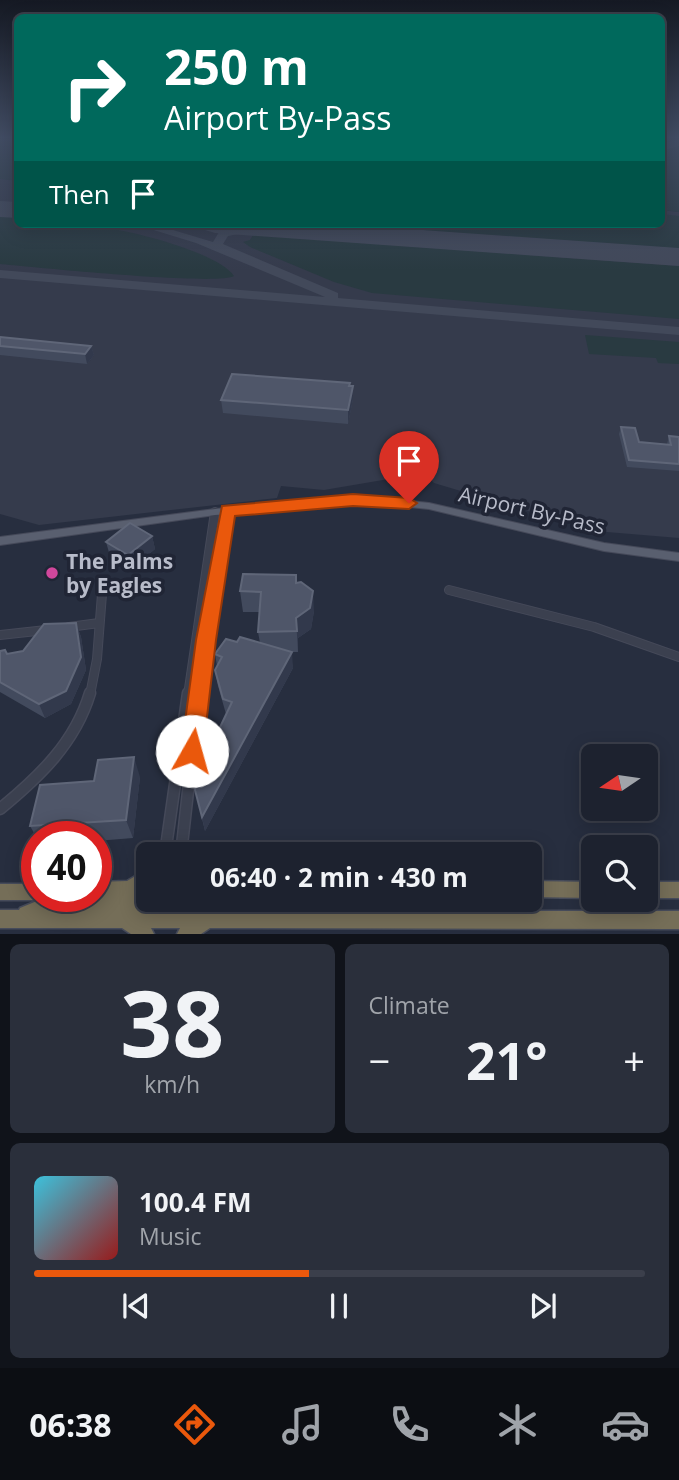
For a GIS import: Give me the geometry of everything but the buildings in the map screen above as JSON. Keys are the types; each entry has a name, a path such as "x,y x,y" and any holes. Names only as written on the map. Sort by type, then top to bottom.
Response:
{"highway":[{"path":"112,890 128,889 136,884"},
{"path":"128,889 136,894"},
{"path":"542,889 581,890"},
{"path":"658,890 679,890"},
{"path":"0,892 21,891"},
{"path":"8,918 37,910 136,910"},
{"path":"8,918 123,918 154,912"},
{"path":"174,912 208,919 679,920"},
{"path":"123,918 145,934"},
{"path":"186,934 208,919"}],"main road":[{"name":"Airport By-Pass","path":"0,541 228,510 353,500 396,502 455,512 604,547 679,556"}],"street":[{"path":"182,842 199,693 228,510"},
{"path":"167,842 215,512"},
{"path":"0,809 44,771 76,728 92,685 103,581"},
{"path":"449,590 594,627 679,657"},
{"path":"0,635 99,624"}],"shaded area":[{"path":"0,183 14,183 14,228 665,228 665,210 679,212 679,538 595,531 434,483 424,473 324,490 281,486 277,498 39,525 0,514"},
{"path":"665,183 679,183 679,212 665,210"},
{"path":"665,214 679,216 679,249 386,228 665,228"},
{"path":"0,216 14,218 14,228 118,228 117,230 197,253 226,268 234,276 195,279 0,264"},
{"path":"253,235 679,266 679,319 372,293 334,282 243,242 250,240"},
{"path":"585,335 679,342 679,364 658,363 656,358 589,354"}],"taxiway":[{"path":"154,228 227,252"},
{"path":"227,252 217,245 223,234 243,228 272,228"},
{"path":"227,252 333,296"},
{"path":"0,274 679,331"}],"runway":[{"path":"0,209 14,210"},
{"path":"271,228 679,257"}],"place":[{"name":"The Palms by Eagles","path":"52,573"}],"route":[{"path":"192,751 206,640 228,510 353,500 409,503"}]}
